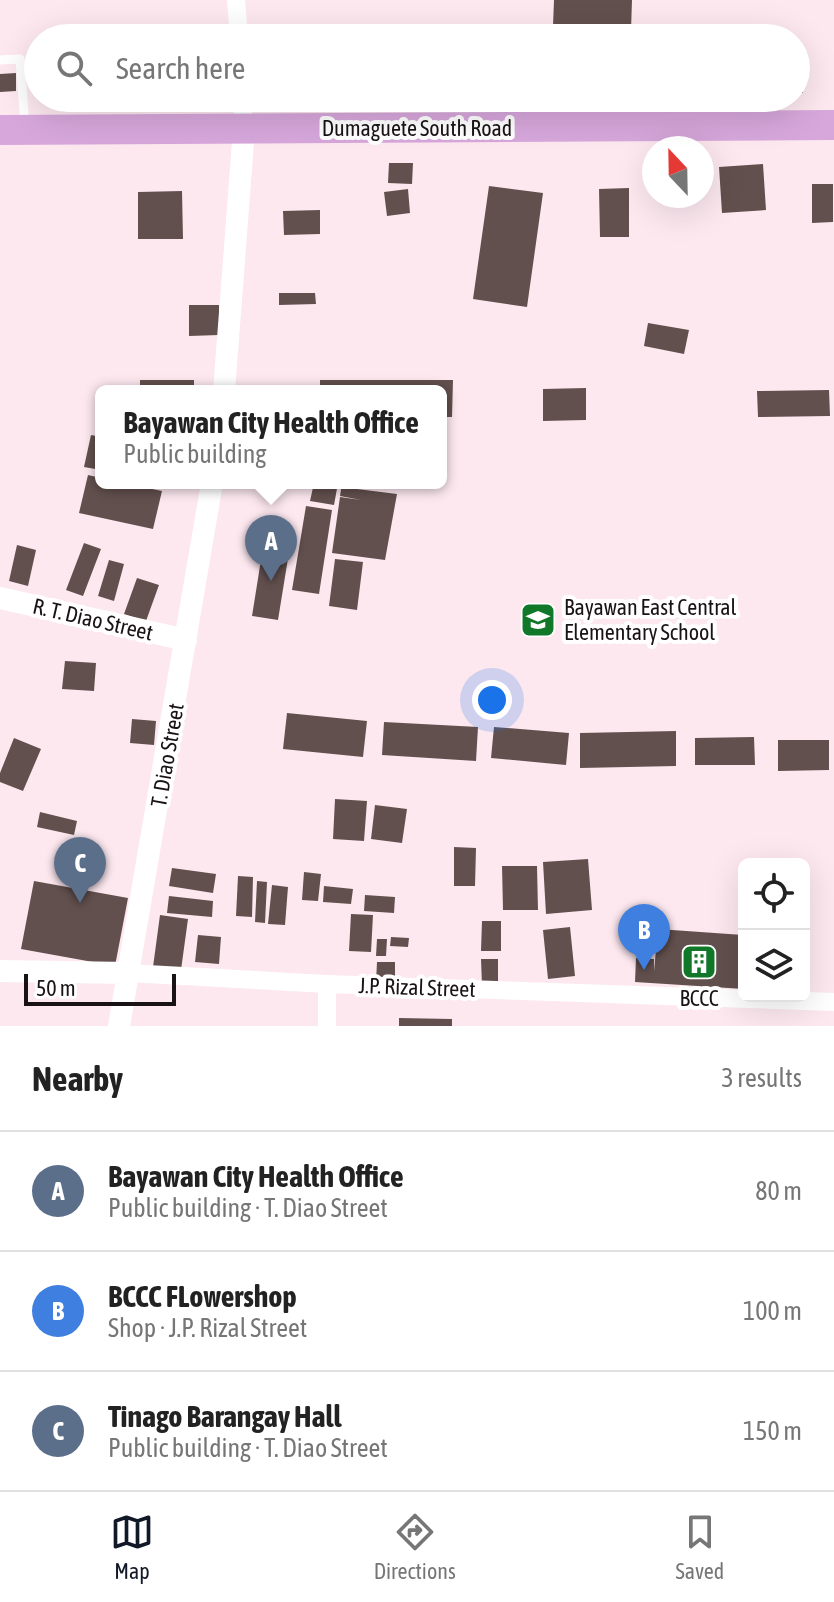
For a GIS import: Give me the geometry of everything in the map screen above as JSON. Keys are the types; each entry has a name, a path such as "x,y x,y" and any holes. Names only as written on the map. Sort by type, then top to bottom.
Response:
{"highway":[{"name":"Dumaguete South Road","path":"12,130 834,125"}],"street":[{"path":"236,0 238,24"},
{"path":"224,385 243,112"},
{"name":"T. Diao Street","path":"119,1026 211,489"},
{"name":"R. T. Diao Street","path":"0,598 186,640"},
{"name":"J.P. Rizal Street","path":"0,971 129,973 327,984 834,1002"},
{"path":"327,984 327,1026"}],"lane":[{"path":"0,60 20,59 12,130"}],"building":[{"path":"554,0 632,0 631,24 553,24"},
{"path":"16,73 16,91 0,92 0,74"},
{"path":"389,163 413,163 412,184 388,183"},
{"path":"763,164 766,210 722,213 719,167"},
{"path":"812,184 833,184 833,222 812,223"},
{"path":"489,186 543,193 527,307 473,299"},
{"path":"629,188 629,237 600,237 599,189"},
{"path":"408,189 410,213 387,216 384,192"},
{"path":"182,191 183,239 138,239 138,192"},
{"path":"320,210 320,234 284,235 283,211"},
{"path":"279,293 315,293 316,304 279,305"},
{"path":"189,305 219,305 219,335 189,336"},
{"path":"648,323 689,330 684,354 644,346"},
{"path":"140,380 194,380 194,385 140,385"},
{"path":"320,380 453,380 452,417 447,417 447,385 320,385"},
{"path":"586,388 586,420 543,421 543,389"},
{"path":"829,390 830,416 758,417 757,391"},
{"path":"91,435 95,436 95,469 84,467"},
{"path":"88,475 95,477 95,489 162,491 153,529 79,513"},
{"path":"313,489 337,489 334,505 310,501"},
{"path":"341,489 397,494 385,560 332,553 340,497 361,500 340,496"},
{"path":"306,506 332,510 319,594 292,590"},
{"path":"264,541 290,546 278,620 252,616"},
{"path":"84,543 101,549 83,596 66,590"},
{"path":"17,545 36,550 28,586 9,581"},
{"path":"335,559 363,562 357,610 329,606"},
{"path":"109,560 124,564 114,601 98,596"},
{"path":"137,578 159,585 146,621 124,614"},
{"path":"65,661 96,663 94,691 62,689"},
{"path":"287,713 367,721 363,757 283,749"},
{"path":"132,719 156,721 154,745 130,743"},
{"path":"384,722 478,727 476,761 382,755"},
{"path":"494,727 569,733 566,765 491,758"},
{"path":"676,731 676,766 580,768 580,733"},
{"path":"754,737 755,765 695,765 695,738"},
{"path":"14,738 41,749 23,791 0,782 0,773"},
{"path":"778,740 829,740 829,770 778,771"},
{"path":"335,799 367,801 364,841 333,839"},
{"path":"375,805 407,809 402,843 371,839"},
{"path":"40,812 77,821 74,835 37,827"},
{"path":"454,847 476,848 475,886 454,886"},
{"path":"588,859 592,910 546,914 543,862"},
{"path":"502,866 537,866 538,910 503,910"},
{"path":"172,868 216,874 213,893 169,886"},
{"path":"304,872 321,874 318,901 302,900"},
{"path":"238,876 253,877 252,917 236,916"},
{"path":"34,881 128,898 115,966 21,949"},
{"path":"257,881 267,882 265,923 255,922"},
{"path":"272,885 288,887 285,925 268,924"},
{"path":"324,886 353,889 351,904 323,902"},
{"path":"365,895 395,897 394,913 364,911"},
{"path":"169,896 213,901 212,917 167,913"},
{"path":"351,914 373,915 371,952 349,951"},
{"path":"160,915 188,919 181,970 153,967"},
{"path":"482,921 501,921 501,951 481,951"},
{"path":"570,927 575,976 548,979 543,930"},
{"name":"BCCC","path":"658,929 738,935 738,989 635,982 636,958 654,959 654,971"},
{"path":"198,935 221,937 219,964 195,962"},
{"path":"391,937 409,938 408,947 390,946"},
{"path":"377,939 387,939 386,956 376,956"},
{"path":"481,959 498,959 498,986 482,986"},
{"path":"377,962 395,962 395,982 376,982"},
{"path":"399,1018 452,1019 452,1026 399,1026"}],"place":[{"name":"Bayawan City Health Office","path":"271,581"},
{"name":"Bayawan East Central Elementary School","path":"538,620"},
{"name":"Tinago Barangay Hall","path":"80,903"},
{"name":"BCCC","path":"699,962"},
{"name":"BCCC FLowershop","path":"644,970"}]}
